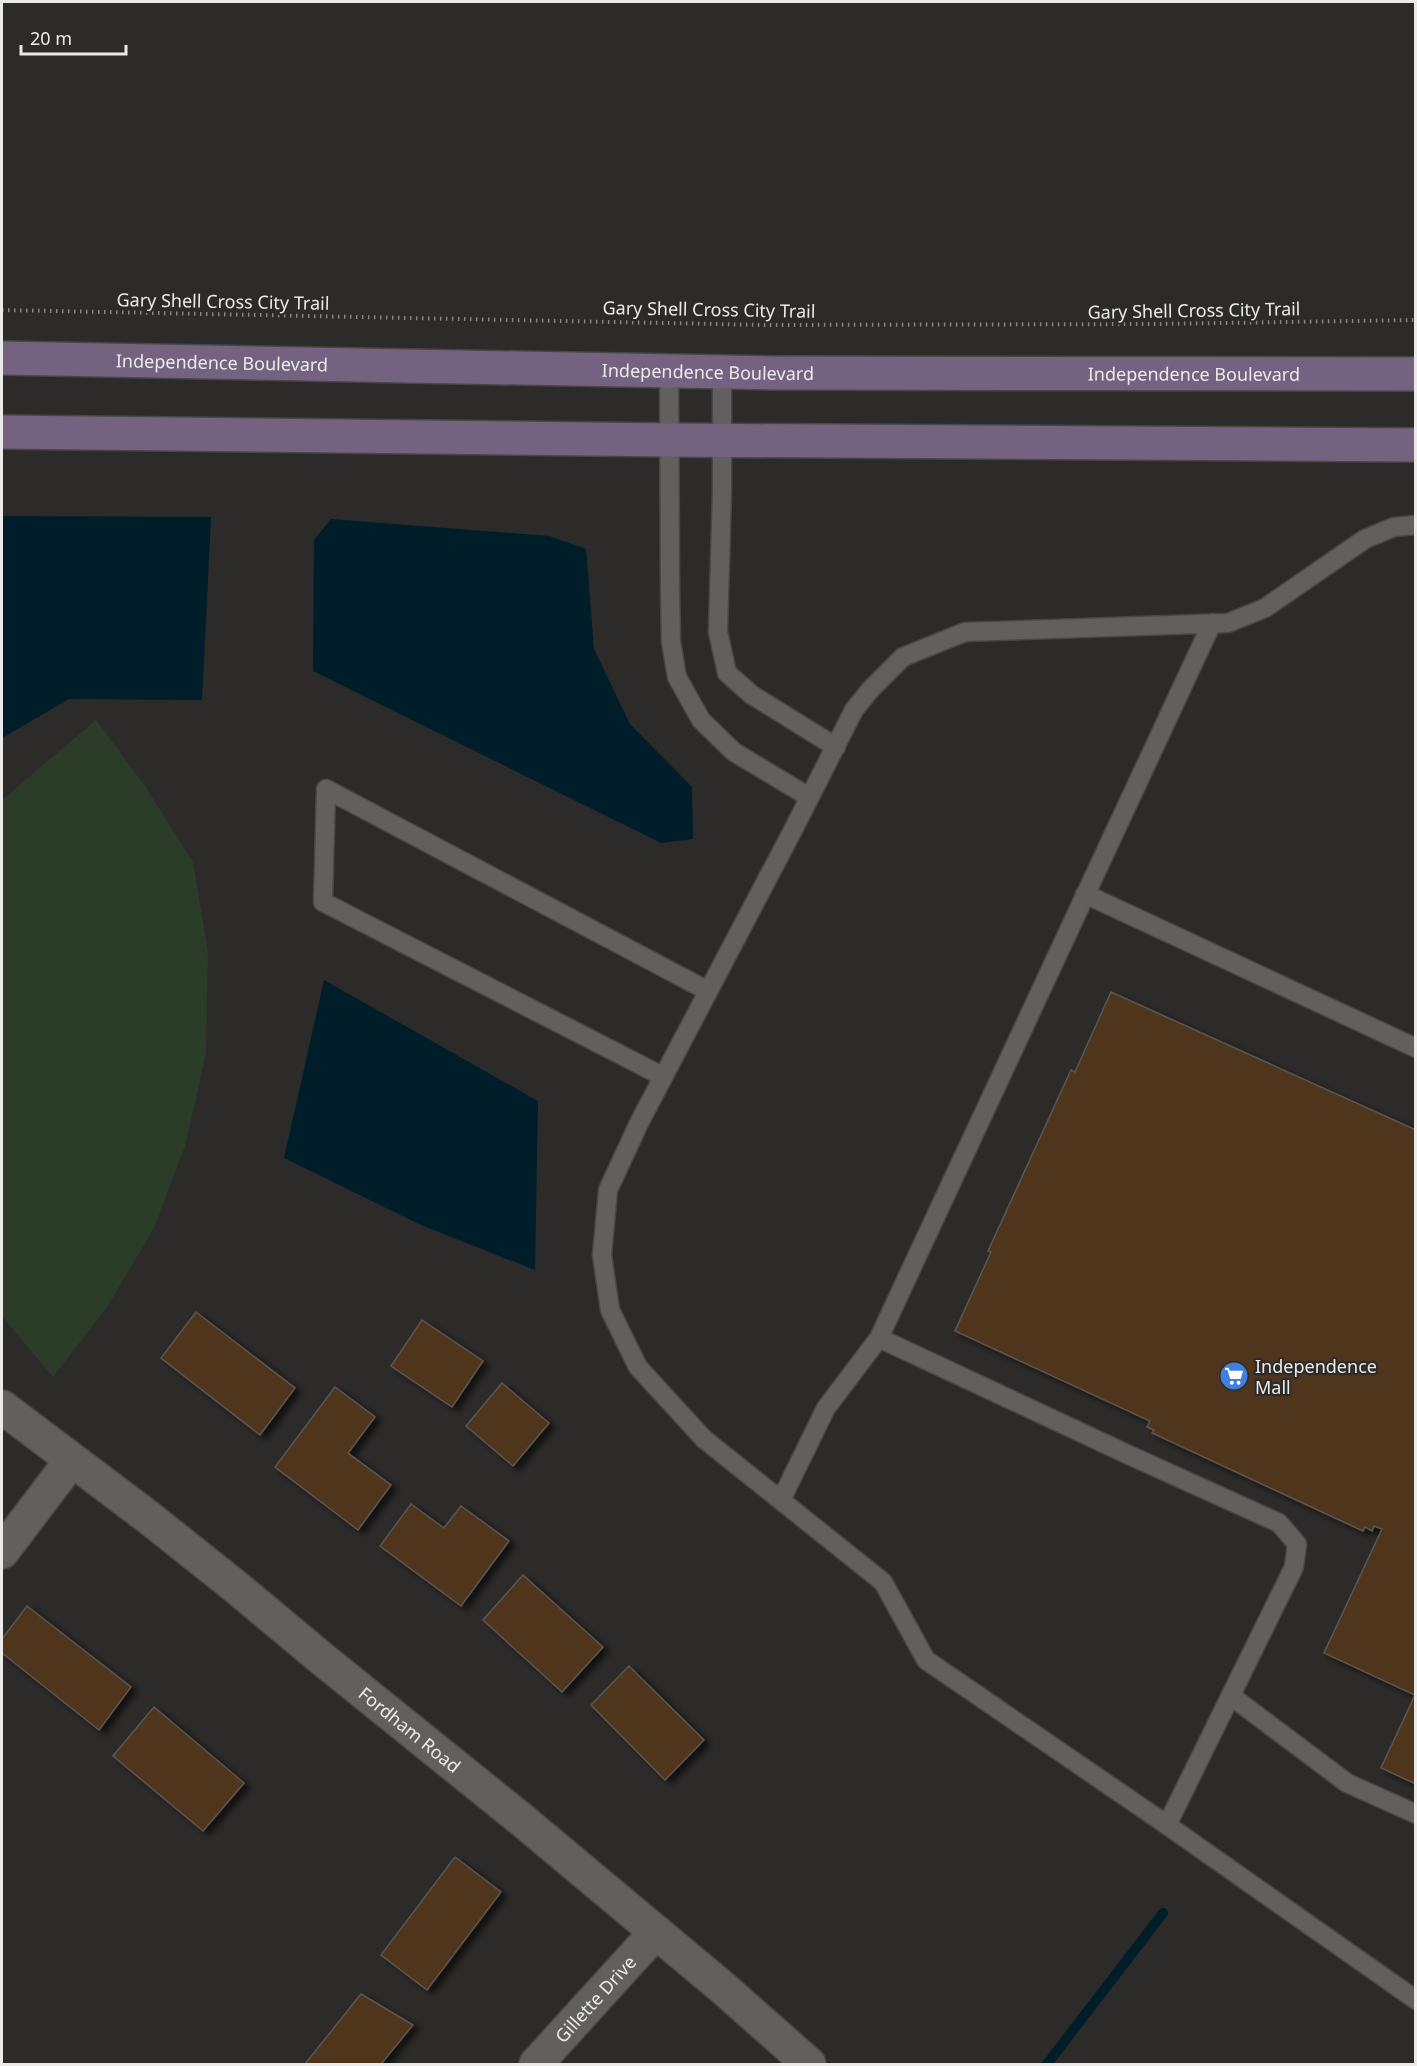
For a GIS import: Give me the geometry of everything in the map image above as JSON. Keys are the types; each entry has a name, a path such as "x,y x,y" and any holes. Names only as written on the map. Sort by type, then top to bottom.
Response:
{"main road":[{"name":"Independence Boulevard","path":"2,358 722,372 1416,374"},
{"path":"2,432 670,440 1416,445"}],"street":[{"name":"Fordham Road","path":"2,1407 148,1517 236,1587 321,1659 522,1820 809,2064"},
{"path":"2,1552 71,1461"},
{"name":"Gillette Drive","path":"536,2064 656,1932"}],"lane":[{"path":"669,371 671,642 677,677 701,720 734,752 809,797"},
{"path":"722,372 718,632 727,673 752,695 836,747"},
{"path":"1416,525 1394,527 1365,539 1265,608 1228,622 965,632 903,657 870,690 854,710 662,1076 608,1190 602,1255 610,1310 638,1367 704,1439 883,1582 926,1660 1167,1825 1416,2000"},
{"path":"781,1500 826,1408 879,1338 1212,623"},
{"path":"662,1076 324,902 326,789 708,991"},
{"path":"1085,894 1416,1048"},
{"path":"879,1338 1279,1523 1296,1544 1294,1567 1167,1825"},
{"path":"1231,1696 1347,1783 1416,1814"}],"path":[{"name":"Gary Shell Cross City Trail","path":"2,310 765,325 1158,324 1416,320"}],"green space":[{"path":"96,720 145,786 193,862 208,952 206,1054 185,1146 154,1228 107,1307 53,1377 2,1316 2,800"}],"water":[{"path":"2,516 211,517 202,700 69,699 2,738"},
{"path":"331,519 549,536 586,549 594,649 630,724 692,787 693,839 661,843 313,671 314,540"},
{"path":"324,980 538,1101 535,1270 421,1225 284,1158"}],"building":[{"name":"Independence Mall","path":"1111,992 1416,1130 1416,1784 1381,1768 1415,1695 1324,1653 1382,1529 1374,1526 1372,1531 1365,1527 1363,1531 1152,1433 1154,1430 1147,1427 1150,1421 955,1331 991,1252 988,1251 1071,1070 1075,1072"},
{"path":"196,1312 295,1388 260,1435 161,1358"},
{"path":"422,1320 483,1361 452,1407 391,1366"},
{"path":"502,1383 549,1423 513,1466 466,1426"},
{"path":"335,1387 375,1417 348,1453 391,1485 358,1530 275,1467"},
{"path":"411,1504 444,1528 461,1506 509,1541 461,1606 380,1546"},
{"path":"523,1575 603,1647 562,1692 483,1620"},
{"path":"27,1606 131,1687 99,1730 2,1653 2,1639"},
{"path":"629,1666 704,1740 665,1780 591,1705"},
{"path":"154,1707 244,1783 203,1831 113,1756"},
{"path":"455,1857 501,1892 427,1990 381,1955"},
{"path":"361,1994 413,2025 381,2064 305,2064"}],"waterway":[{"path":"1047,2064 1163,1913"}],"place":[{"name":"Independence Mall","path":"1234,1376"}]}
